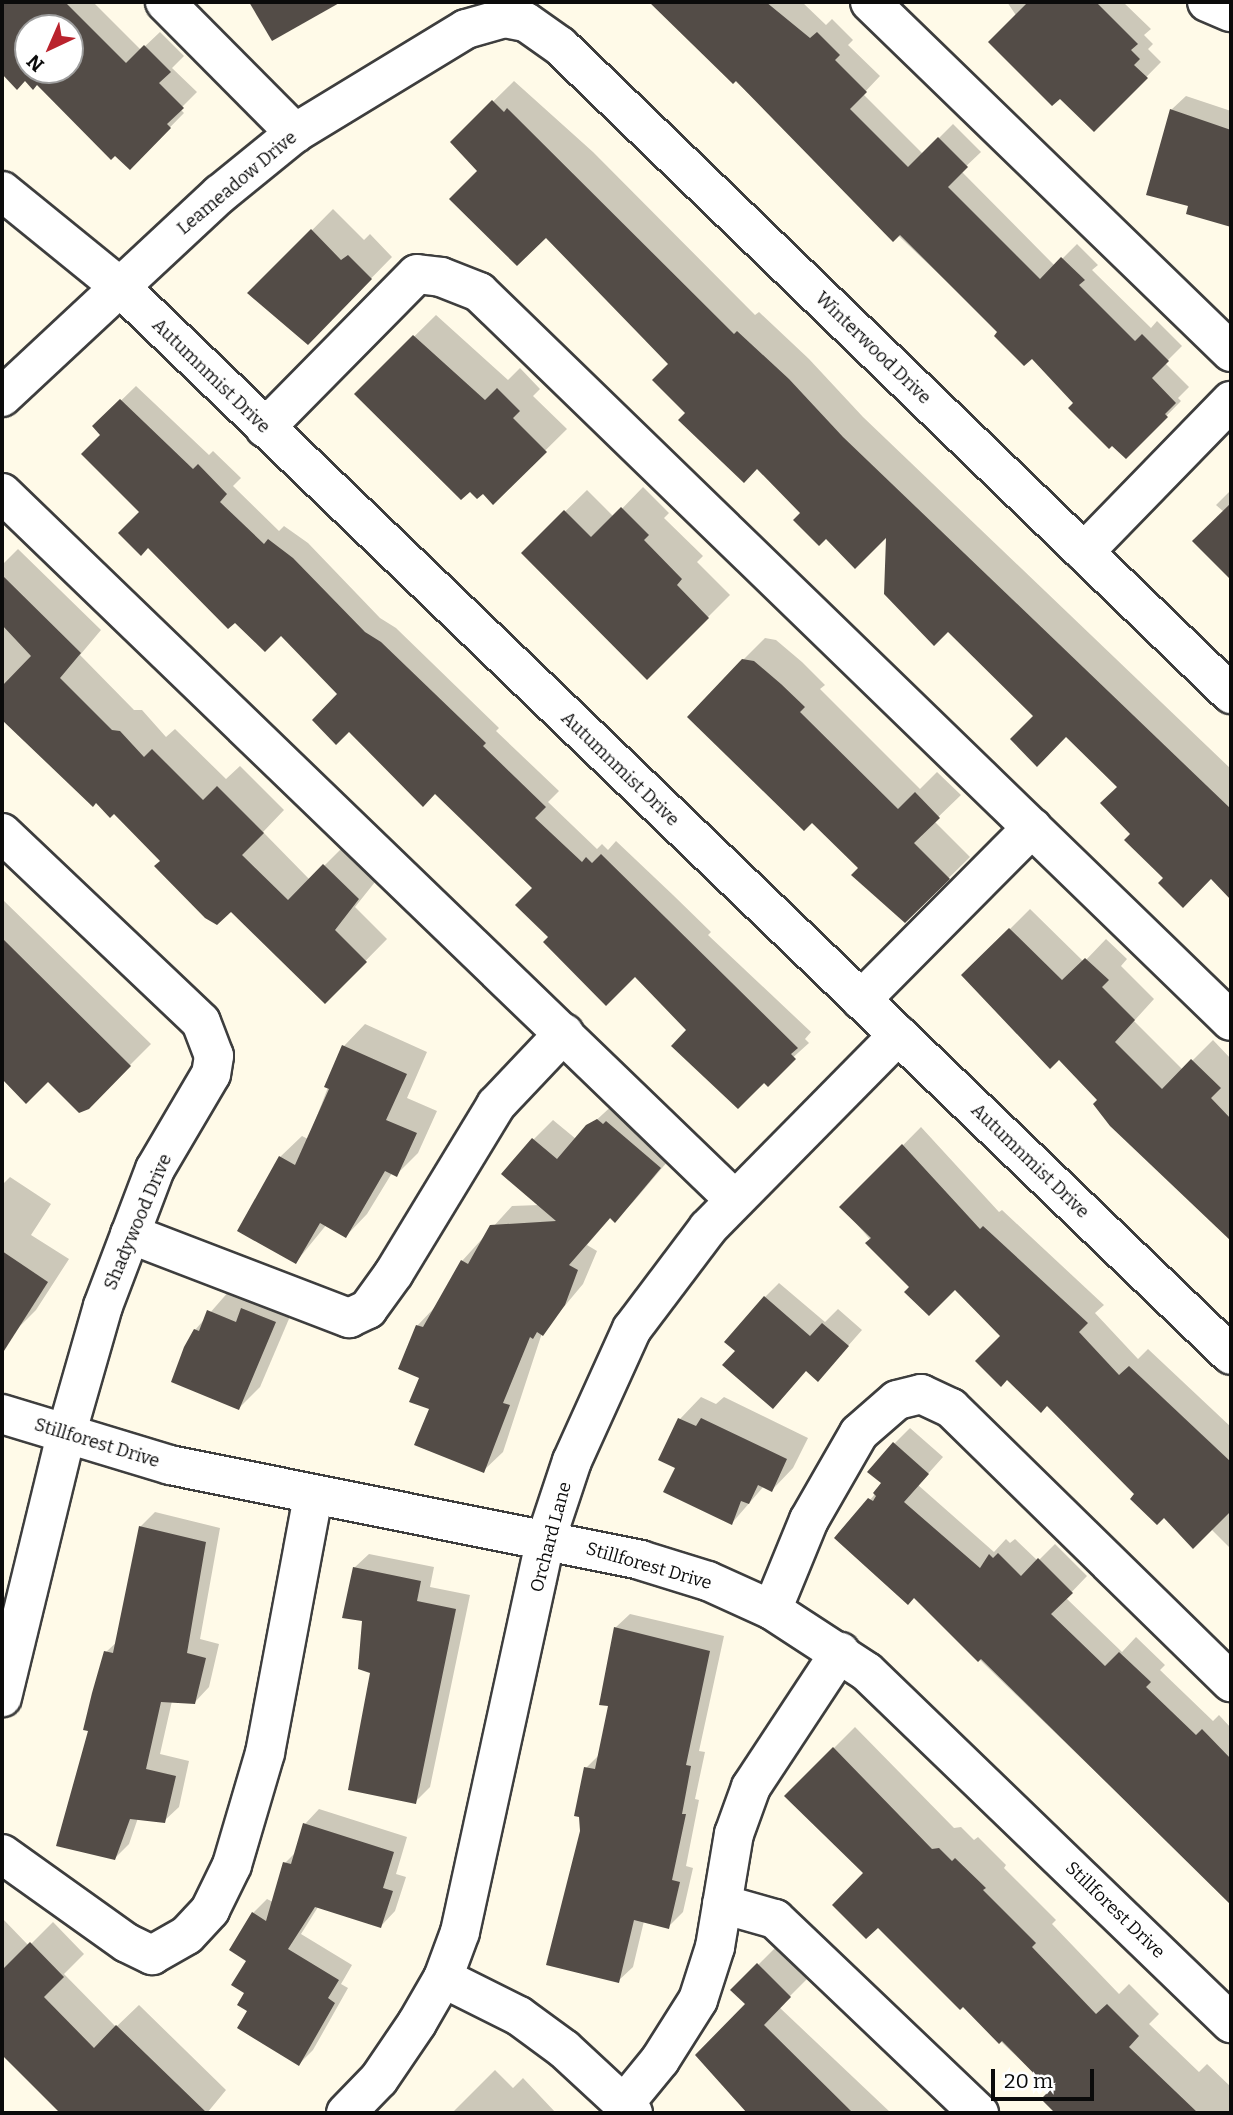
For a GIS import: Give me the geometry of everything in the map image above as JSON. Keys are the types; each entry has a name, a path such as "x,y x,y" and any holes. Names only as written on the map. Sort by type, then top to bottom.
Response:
{"street":[{"path":"165,2 295,133"},
{"path":"870,2 1231,352"},
{"path":"1207,2 1231,12"},
{"name":"Leameadow Drive","path":"2,397 119,286 295,133 466,29 505,18"},
{"name":"Winterwood Drive","path":"505,18 526,22 560,46 1231,694"},
{"name":"Autumnmist Drive","path":"2,191 119,286 1231,1355"},
{"path":"265,428 417,274 441,277 479,292 1231,1021"},
{"path":"1084,552 1231,401"},
{"path":"2,493 735,1200"},
{"path":"861,1000 1032,828"},
{"name":"Shadywood Drive","path":"2,833 201,1022 210,1038 211,1074 155,1170 103,1306 66,1435 2,1697"},
{"path":"130,1234 349,1318 368,1309 394,1273 496,1105 564,1033"},
{"name":"Orchard Lane","path":"346,2113 379,2079 443,1978 460,1932 546,1539 588,1422 632,1329 735,1200 898,1035"},
{"path":"772,1610 809,1520 859,1433 897,1400 921,1394 951,1408 1231,1682"},
{"name":"Stillforest Drive","path":"2,1413 170,1465 313,1497 546,1539 708,1581 772,1610 840,1652 912,1714 1231,2023"},
{"path":"2,1854 127,1943 152,1955 187,1935 210,1910 232,1865 265,1753 313,1497"},
{"path":"443,1978 519,2016 564,2049 629,2109 698,2000 715,1947 734,1834 751,1787 840,1652"},
{"path":"722,1905 775,1919 979,2113"}],"building":[{"path":"2,2 65,2 77,14 14,14 14,84 22,84 17,90 2,74"},
{"path":"249,2 341,2 272,41"},
{"path":"649,2 766,2 810,38 817,32 840,55 835,60 867,92 850,109 908,167 938,137 968,167 948,187 1040,279 1061,257 1085,280 1079,285 1135,341 1142,334 1169,361 1152,378 1176,403 1165,414 1168,417 1126,459 1112,446 1109,449 1068,408 1073,403 1032,359 1024,366 994,336 997,332 900,235 893,242 736,81 733,84"},
{"path":"1028,2 1096,2 1138,44 1131,50 1140,59 1134,65 1148,78 1094,132 1060,99 1052,106 988,42"},
{"path":"84,21 126,63 144,45 171,72 159,83 184,108 167,124 171,128 130,170 115,156 111,160 37,85 33,90 28,84 84,84"},
{"path":"492,100 504,112 507,108 734,334 737,331 789,379 843,437 1231,809 1231,900 1211,879 1183,908 1158,883 1163,878 1124,840 1130,834 1100,803 1117,787 1066,737 1037,767 1010,739 1033,716 948,632 934,646 884,594 886,538 855,569 826,539 819,546 793,520 800,513 757,469 744,483 678,420 685,413 652,380 668,364 546,238 517,266 449,199 477,171 450,142"},
{"path":"1170,109 1231,130 1231,227 1186,214 1188,206 1146,195"},
{"path":"311,229 341,260 348,255 372,279 308,345 247,293"},
{"path":"413,335 485,400 497,388 520,411 513,418 547,452 493,505 483,494 477,499 470,492 461,500 354,394"},
{"path":"120,399 193,469 198,464 227,494 220,502 264,544 268,539 293,558 365,632 381,642 486,743 483,746 546,807 535,818 582,862 586,857 592,863 601,854 798,1048 791,1054 796,1059 768,1087 764,1083 738,1109 671,1046 686,1030 635,977 606,1006 543,942 548,937 515,905 532,888 435,794 423,807 349,732 336,745 312,720 337,694 281,636 265,652 235,623 228,629 148,548 141,556 118,533 139,512 81,454 100,435 92,426"},
{"path":"1231,503 1231,580 1192,541"},
{"path":"621,507 649,535 644,540 682,579 677,585 709,618 647,680 521,553 564,510 591,537"},
{"path":"2,575 81,653 60,678 112,730 120,731 144,757 152,749 203,800 217,786 264,833 242,855 288,900 323,864 359,899 335,930 367,962 325,1004 231,912 217,925 205,918 154,866 160,861 114,814 110,818 96,803 93,807 2,720 2,686 31,656 2,625"},
{"path":"742,659 754,661 805,707 800,712 898,809 915,792 940,818 914,843 950,879 905,923 851,875 858,868 812,823 804,831 687,717"},
{"path":"1009,928 1062,980 1085,958 1109,980 1102,987 1135,1020 1115,1042 1162,1089 1191,1059 1221,1088 1211,1098 1231,1119 1231,1241 1110,1126 1093,1104 1097,1100 1059,1060 1050,1069 961,975"},
{"path":"2,938 131,1066 89,1109 79,1113 48,1082 26,1104 2,1079"},
{"path":"342,1045 407,1074 386,1120 417,1133 397,1177 385,1171 346,1238 320,1223 296,1264 237,1231 279,1156 295,1165 329,1089 324,1087"},
{"path":"597,1119 603,1124 606,1121 661,1168 615,1223 610,1218 569,1265 578,1270 565,1305 543,1336 537,1332 533,1339 530,1337 503,1403 510,1405 484,1473 414,1445 429,1409 409,1402 419,1378 398,1369 416,1325 423,1327 461,1260 468,1264 490,1225 556,1221 501,1174 532,1138 557,1159 586,1125"},
{"path":"902,1144 980,1229 983,1226 1088,1323 1079,1332 1119,1375 1129,1366 1231,1462 1231,1511 1193,1549 1164,1518 1157,1525 1130,1499 1134,1494 1047,1406 1041,1413 1007,1380 1001,1387 975,1361 1000,1336 955,1290 929,1316 904,1292 909,1287 865,1243 871,1238 839,1207"},
{"path":"2,1251 48,1282 2,1354"},
{"path":"764,1296 810,1336 822,1323 849,1346 818,1382 806,1371 773,1409 722,1365 735,1351 724,1342"},
{"path":"241,1308 276,1322 239,1410 171,1382 184,1347 194,1329 199,1331 207,1310 236,1322"},
{"path":"678,1418 696,1426 701,1418 787,1459 772,1492 758,1485 749,1504 741,1501 732,1525 663,1492 675,1468 658,1460"},
{"path":"893,1442 929,1474 904,1502 980,1568 989,1554 993,1558 998,1553 1021,1576 1038,1558 1073,1593 1051,1614 1105,1666 1119,1652 1151,1682 1146,1687 1196,1735 1202,1729 1231,1759 1231,1905 981,1659 978,1662 914,1598 908,1605 834,1538 868,1498 873,1501 876,1496 873,1493 881,1483 867,1472"},
{"path":"139,1526 206,1542 187,1653 206,1658 195,1704 161,1702 146,1769 176,1776 165,1823 130,1819 115,1860 56,1846 88,1731 83,1730 104,1651 113,1653"},
{"path":"353,1567 421,1581 417,1601 456,1609 416,1804 348,1790 370,1673 358,1669 362,1621 342,1618"},
{"path":"614,1627 710,1651 686,1765 691,1766 682,1814 686,1814 672,1880 680,1882 669,1929 634,1920 619,1983 546,1965 580,1831 579,1817 574,1816 584,1767 595,1769 608,1706 599,1705"},
{"path":"833,1747 932,1849 939,1848 952,1861 955,1858 986,1888 983,1890 1036,1943 1032,1947 1096,2014 1107,2004 1139,2036 1129,2047 1198,2113 1055,2113 1041,2099 1050,2090 1002,2041 999,2044 963,2007 960,2010 878,1928 866,1939 832,1905 863,1873 784,1796"},
{"path":"303,1823 394,1852 383,1888 393,1891 381,1928 315,1907 288,1949 339,1980 328,1998 335,2003 299,2066 237,2028 247,2011 237,2005 244,1993 231,1985 246,1961 229,1950 252,1912 266,1921 283,1862 291,1864"},
{"path":"30,1942 64,1977 44,1997 94,2048 116,2025 207,2113 60,2113 2,2055 2,1970"},
{"path":"757,1963 791,1997 764,2025 853,2113 747,2113 695,2055 745,2004 730,1990"}]}
